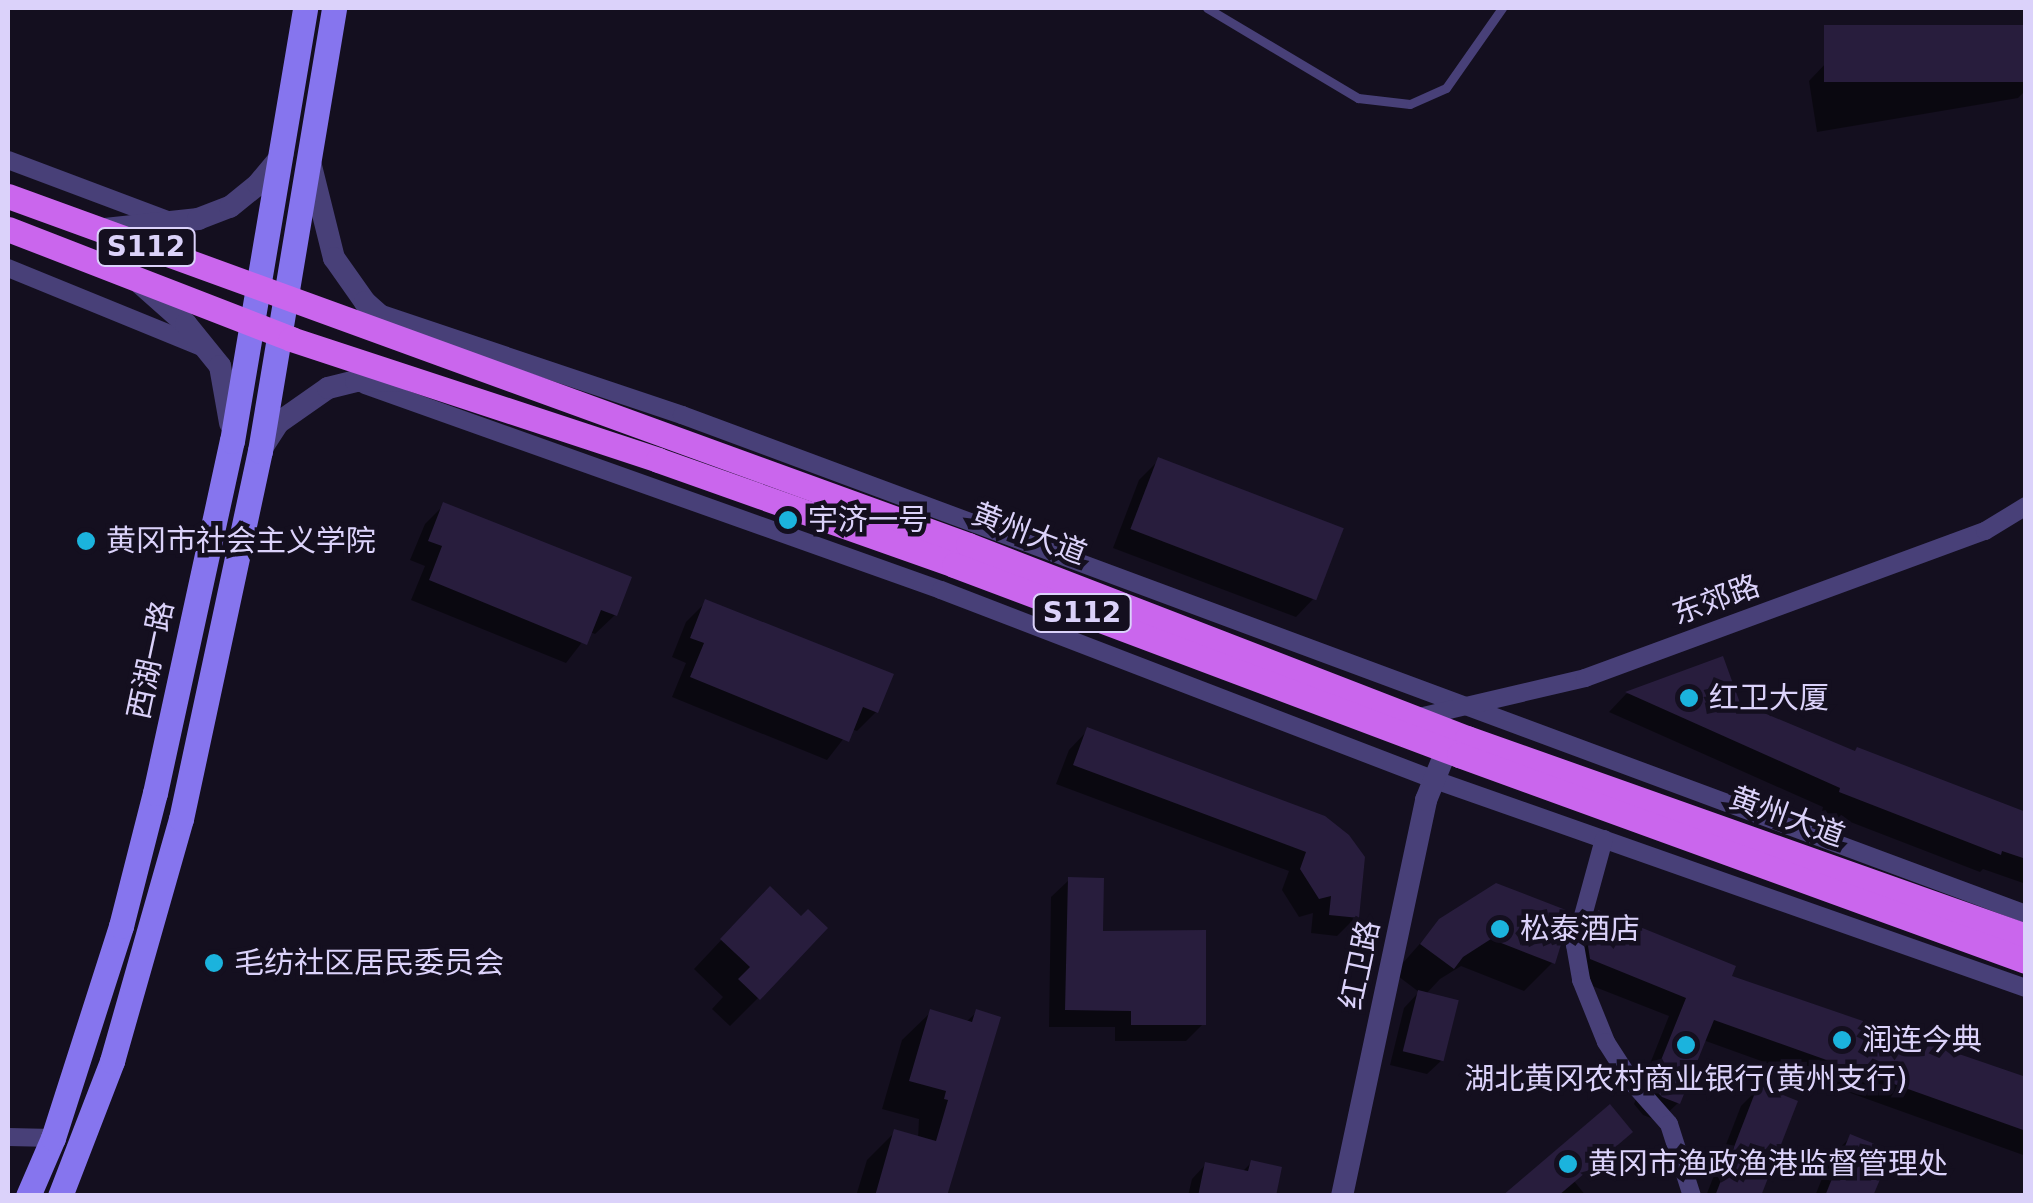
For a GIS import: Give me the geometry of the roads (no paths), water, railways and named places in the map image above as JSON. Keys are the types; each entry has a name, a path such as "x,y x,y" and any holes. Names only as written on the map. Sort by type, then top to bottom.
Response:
{"main road":[{"name":"西湖一路","path":"28,1196 53,1138 121,926 232,441 304,8"},
{"name":"西湖一路","path":"60,1196 112,1061 181,819 260,450 334,8"},
{"name":"黄州大道","path":"8,196 284,300 968,545 1416,718 2026,936"},
{"name":"黄州大道","path":"8,229 406,380 658,460 917,552 1446,751 2026,961"}],"street":[{"path":"308,151 317,204 334,258 376,312 416,346"},
{"path":"100,230 176,223 230,206 258,184 282,155"},
{"path":"8,160 176,223"},
{"path":"8,268 207,349"},
{"path":"134,278 207,349 226,381 232,441"},
{"path":"376,312 682,415 2026,914"},
{"path":"260,450 278,423 298,405 328,388 356,381 406,380"},
{"path":"356,381 904,577 1435,780 2026,988"},
{"name":"东郊路","path":"1416,718 1585,678 1984,531 2026,506"},
{"name":"红卫路","path":"1342,1196 1426,800 1446,751"},
{"path":"1604,840 1574,944 1581,980 1606,1042 1631,1080 1670,1124 1692,1196"},
{"path":"8,1138 53,1138"}],"lane":[{"path":"1207,8 1358,98 1410,104 1446,88 1502,8"}],"place":[{"name":"宇济一号","path":"788,520"},
{"name":"黄冈市社会主义学院","path":"86,541"},
{"name":"红卫大厦","path":"1689,698"},
{"name":"松泰酒店","path":"1500,929"},
{"name":"毛纺社区居民委员会","path":"214,963"},
{"name":"润连今典","path":"1842,1040"},
{"name":"湖北黄冈农村商业银行(黄州支行)","path":"1686,1045"},
{"name":"黄冈市渔政渔港监督管理处","path":"1568,1164"}]}
